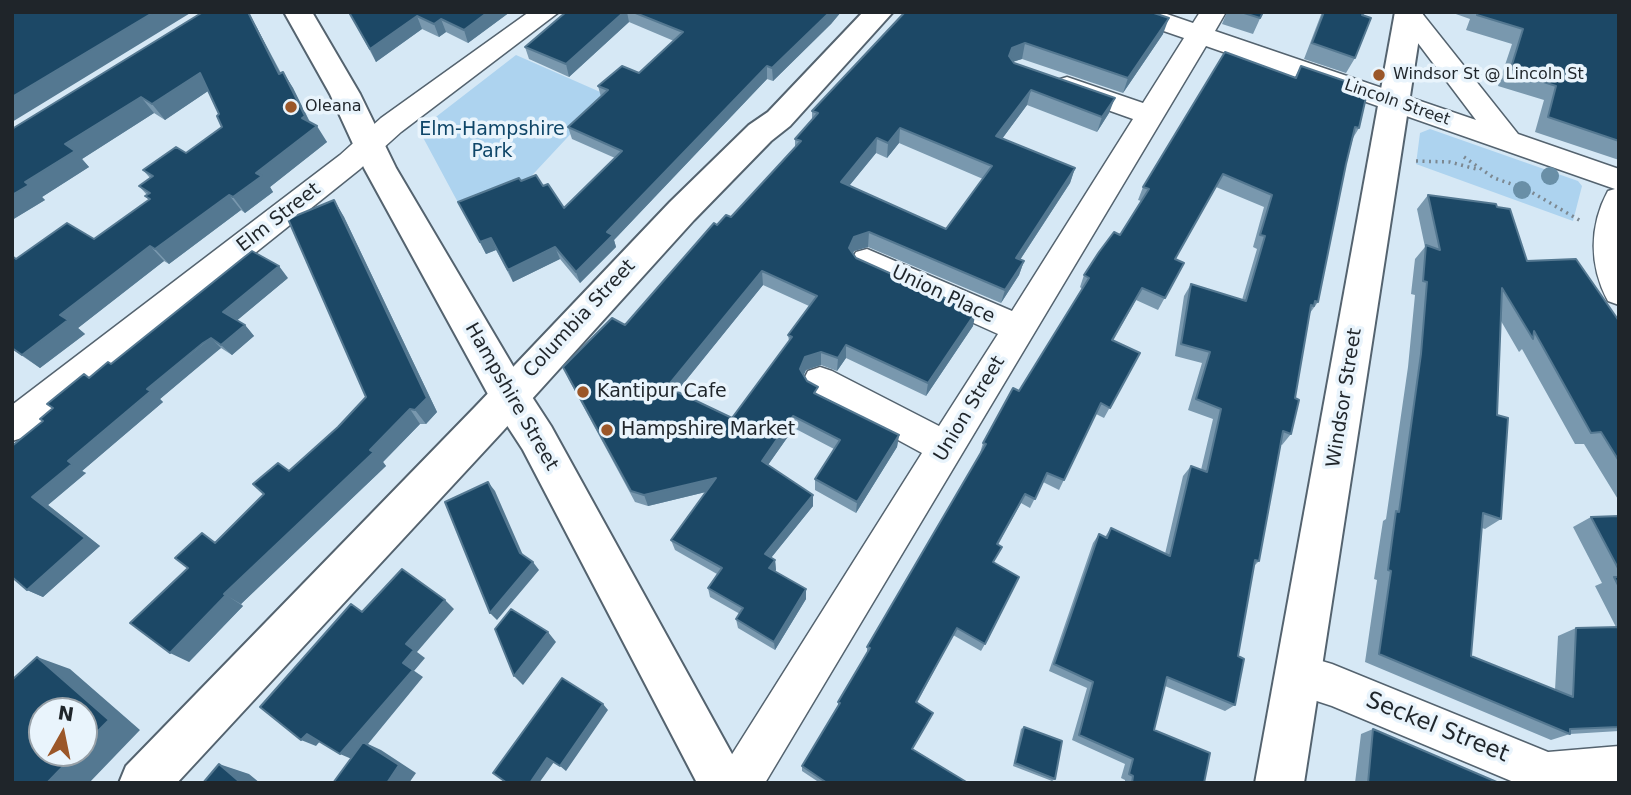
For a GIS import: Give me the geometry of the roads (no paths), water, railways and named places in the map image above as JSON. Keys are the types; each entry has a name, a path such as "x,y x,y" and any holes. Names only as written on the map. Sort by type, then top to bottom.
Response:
{"main road":[{"name":"Hampshire Street","path":"298,12 345,94 368,145 509,395 537,438 724,783"},
{"name":"Columbia Street","path":"143,783 489,419 682,211 760,133 779,119 879,12"},
{"name":"Windsor Street","path":"1279,783 1409,13"}],"street":[{"name":"Elm Street","path":"12,426 303,200 391,125 546,12"},
{"name":"Lincoln Street","path":"1135,12 1206,24 1394,103 1619,180"},
{"path":"1409,13 1508,142"},
{"name":"Union Street","path":"740,783 1206,24"},
{"path":"1046,78 1150,115"},
{"path":"1619,199 1610,231 1609,274 1619,292"},
{"name":"Union Place","path":"867,261 1018,328"},
{"path":"820,382 946,448"},
{"name":"Seckel Street","path":"1298,675 1332,685 1548,774 1619,768"}],"place":[{"name":"Windsor St @ Lincoln St","path":"1379,75"},
{"name":"Oleana","path":"291,107"},
{"name":"Kantipur Cafe","path":"583,392"},
{"name":"Hampshire Market","path":"607,430"}],"park label":[{"name":"Elm-Hampshire Park","path":"492,141"}]}
